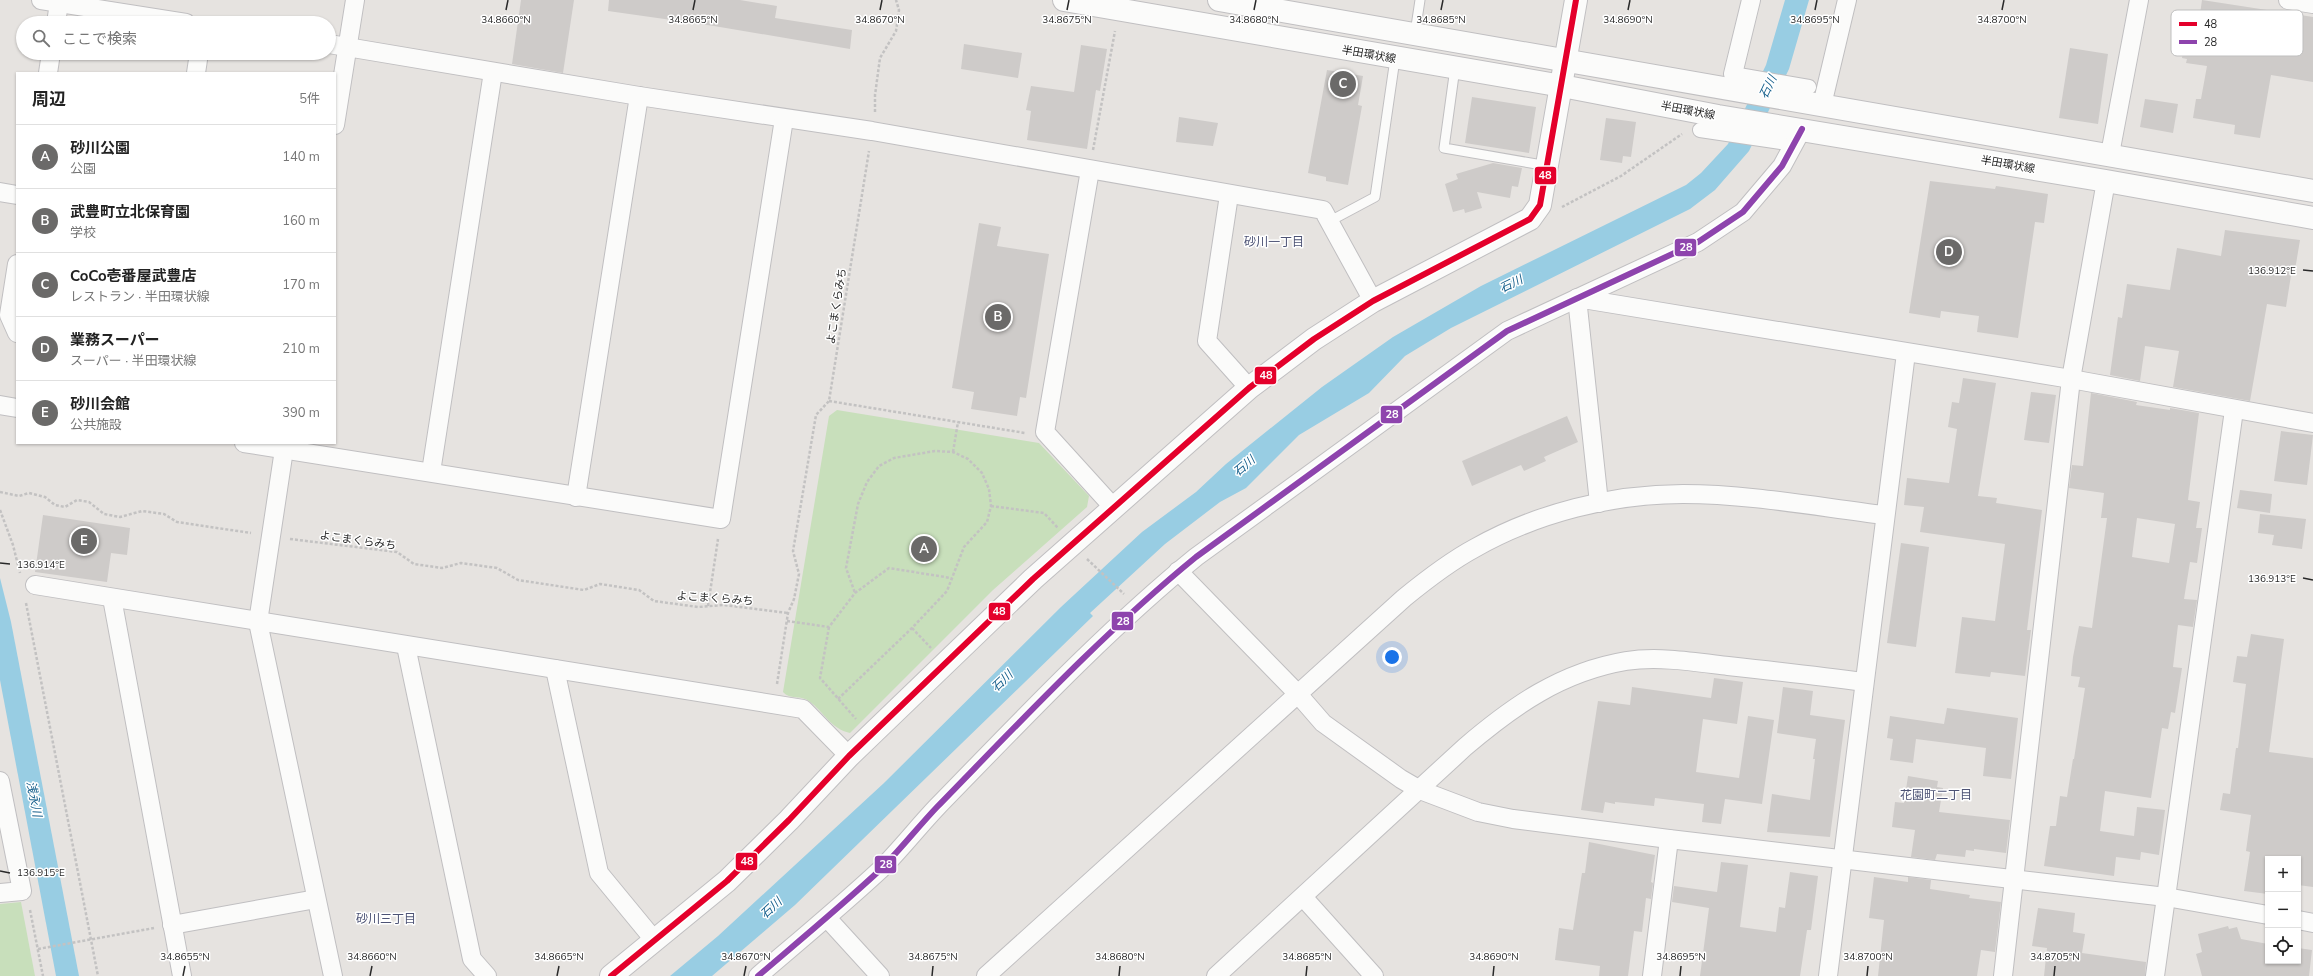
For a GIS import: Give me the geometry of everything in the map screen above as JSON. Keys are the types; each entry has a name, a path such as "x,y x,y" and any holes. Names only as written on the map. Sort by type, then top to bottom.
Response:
{"main road":[{"name":"半田環状線","path":"1064,0 1228,27 1395,59 1562,86 1718,116 1791,133 2106,181 2313,218"},
{"path":"1219,0 1566,60 1732,82 2313,191"},
{"path":"611,976 656,941 727,881 789,820 849,756 1033,579 1249,388 1314,339 1373,301 1530,219 1540,205 1576,0"}],"street":[{"path":"41,0 142,16"},
{"path":"336,118 355,0"},
{"path":"1732,82 1751,0"},
{"path":"1812,98 1846,0"},
{"path":"2110,154 2138,0"},
{"path":"2288,0 2313,4"},
{"path":"57,16 60,3"},
{"path":"336,45 638,96 872,132 1229,195 1324,210 1330,222 1356,259 1373,301"},
{"path":"48,72 50,60"},
{"path":"196,72 198,60"},
{"path":"431,472 493,72"},
{"path":"576,496 638,96"},
{"path":"258,444 285,446 431,472 721,519 784,119"},
{"path":"758,976 827,918 881,869 936,808 1093,650 1178,571 1377,424 1507,331 1698,242 1743,212 1782,166 1791,133 1700,130"},
{"path":"1090,170 1045,432 1114,508"},
{"path":"2003,976 2071,379 2106,181"},
{"path":"0,192 16,195"},
{"path":"1229,195 1207,341 1249,388"},
{"path":"16,270 9,314 16,331"},
{"path":"1577,298 2071,379 2234,410 2313,423"},
{"path":"1577,298 1599,503"},
{"path":"1828,976 1884,515 1906,353"},
{"path":"0,405 16,408"},
{"path":"2155,976 2234,410"},
{"path":"285,446 258,622 333,976"},
{"path":"986,976 1297,693 1404,598 1440,570 1474,548 1511,530 1546,517 1599,503 1648,496 1682,494 1718,496 1884,515"},
{"path":"1178,571 1297,693 1323,723 1401,779 1420,790 1478,812 1513,819 1669,839 2166,897 2265,914"},
{"path":"27,586 112,598 803,709 849,756"},
{"path":"112,598 182,976"},
{"path":"406,646 472,959 487,976"},
{"path":"1216,976 1500,718 1532,695 1561,681 1595,668 1627,661 1676,660 1864,682"},
{"path":"555,669 599,873 656,941"},
{"path":"0,781 22,891 0,893"},
{"path":"1652,976 1669,839"},
{"path":"1303,897 1374,976"},
{"path":"172,925 316,899"},
{"path":"827,918 880,976"},
{"path":"2301,921 2313,923"}],"lane":[{"path":"1414,33 1420,0"},
{"path":"1330,222 1375,197 1395,59"},
{"path":"1455,68 1444,148 1548,166"}],"path":[{"name":"よこまくらみち","path":"829,401 872,132 880,58 896,31 899,10 896,0"},
{"path":"1090,170 1116,26"},
{"path":"1559,213 1561,208 1621,176 1685,133"},
{"path":"774,704 788,613 794,599 799,574 793,550 816,415 829,401 1036,434 1045,432"},
{"path":"953,452 958,422"},
{"path":"838,699 947,592 951,578 964,547 987,522 991,506 989,489 982,473 968,460 953,452 935,451 894,458 879,466 868,482 858,504 846,568 855,593"},
{"name":"よこまくらみち","path":"0,492 19,496 29,493 45,496 55,505 65,507 77,500 89,502 104,514 120,517 142,510 164,514 177,522 397,552 414,564 442,568 461,563 497,568 518,580 584,590 600,584 639,590 654,601 698,607 724,605 788,613"},
{"path":"991,506 1044,513 1059,529"},
{"path":"0,510 27,586 98,976"},
{"path":"708,606 721,519"},
{"path":"1083,554 1127,597"},
{"path":"857,720 820,678 829,627 855,593 889,568 951,578"},
{"path":"787,621 829,627"},
{"path":"912,628 936,652"},
{"path":"22,891 28,900 43,976"},
{"path":"38,949 172,925"}],"green space":[{"path":"837,410 1039,443 1089,496 1087,507 993,590 850,733 838,728 806,699 789,696 783,692 829,416"},
{"path":"21,902 35,976 0,976 0,904"}],"water":[{"name":"石川","path":"1785,0 1809,0 1789,69 1749,151 1715,190 1690,209 1451,328 1405,356 1369,393 1299,435 1246,488 1220,502 1165,544 1090,613 1093,616 795,905 712,976 670,976 718,936 884,783 1061,607 1142,532 1196,492 1226,464 1322,387 1393,337 1481,286 1686,185 1701,173 1728,144 1766,65"},
{"name":"浅永川","path":"0,578 11,622 79,976 56,976 0,680"}],"building":[{"path":"521,0 574,0 563,73 512,64"},
{"path":"609,0 740,0 777,6 775,18 852,30 850,49 714,26 608,11"},
{"path":"2202,0 2267,10 2201,10"},
{"path":"2303,15 2313,17 2313,82 2271,75 2260,138 2234,134 2235,125 2193,118 2196,99 2201,99 2207,66 2186,63 2187,59 2182,58 2182,56 2303,56"},
{"path":"964,44 1022,53 1018,78 961,69"},
{"path":"1081,45 1107,49 1100,91 1096,90 1087,149 1027,140 1031,111 1026,110 1031,86 1074,92"},
{"path":"2070,48 2108,54 2098,124 2059,118"},
{"path":"1327,70 1363,76 1358,105 1362,106 1348,185 1326,181 1326,177 1308,173"},
{"path":"1472,97 1536,107 1529,153 1465,143"},
{"path":"2145,99 2178,104 2173,133 2140,127"},
{"path":"1179,117 1218,123 1213,146 1176,142"},
{"path":"1606,118 1636,122 1631,157 1623,156 1622,163 1600,160"},
{"path":"1493,163 1522,168 1518,187 1512,186 1510,198 1477,192 1482,208 1465,213 1464,209 1453,212 1445,184 1458,179 1456,174"},
{"path":"1930,181 1995,189 1996,186 2048,194 2044,223 2035,222 2018,338 1977,332 1979,316 1941,311 1940,318 1909,313"},
{"path":"979,223 1001,227 997,246 1049,254 1026,398 1020,397 1017,416 971,409 974,392 952,388"},
{"path":"2225,230 2300,240 2295,270 2292,269 2286,307 2267,304 2250,401 2173,387 2179,351 2145,346 2140,381 2110,375 2118,317 2122,318 2127,284 2170,290 2177,248 2221,256"},
{"path":"1963,378 1996,383 1978,496 1997,498 1996,503 2042,510 2027,630 2031,630 2025,676 1991,672 1990,677 1955,673 1962,617 1995,621 2005,544 1920,532 1924,507 1904,505 1907,478 1949,483 1957,429 1948,427 1952,402 1959,403"},
{"path":"2031,392 2056,395 2049,443 2024,440"},
{"path":"2091,393 2137,402 2136,405 2170,410 2170,408 2199,413 2188,500 2200,502 2196,528 2202,528 2197,563 2190,562 2184,599 2197,600 2193,627 2178,625 2173,667 2182,668 2175,713 2171,712 2168,729 2162,728 2151,798 2105,791 2100,831 2134,836 2137,807 2165,810 2159,855 2141,852 2140,860 2116,857 2114,876 2044,866 2050,826 2056,826 2060,796 2067,797 2074,759 2085,688 2078,687 2080,677 2071,676 2073,657 2079,626 2092,628 2107,518 2101,518 2104,493 2069,488 2072,465 2083,466","holes":["2137,518 2175,524 2169,563 2132,557"]},
{"path":"1567,416 1578,442 1544,457 1546,461 1524,471 1521,465 1472,486 1462,461"},
{"path":"2281,431 2313,435 2307,485 2274,481"},
{"path":"2240,490 2272,494 2270,513 2237,508"},
{"path":"2260,514 2306,519 2302,549 2272,545 2274,535 2258,533"},
{"path":"43,515 130,528 127,555 111,553 107,582 35,572"},
{"path":"1901,543 1929,547 1916,647 1887,643"},
{"path":"2251,634 2284,639 2269,752 2313,758 2313,887 2301,885 2301,856 2265,856 2265,894 2244,891 2250,852 2246,851 2251,815 2220,810 2223,793 2230,794 2236,748 2238,748 2246,684 2233,682 2237,656 2247,657"},
{"path":"1714,678 1743,682 1737,724 1703,719 1696,772 1739,778 1748,716 1774,720 1762,804 1725,799 1721,824 1702,822 1704,804 1655,798 1654,806 1605,802 1603,813 1581,810 1598,701 1630,705 1632,687 1711,698"},
{"path":"1783,687 1813,691 1810,715 1845,720 1830,837 1767,832 1772,794 1810,800 1815,759 1813,759 1816,739 1777,733"},
{"path":"1947,708 2018,718 2011,779 1983,776 1986,748 1916,739 1913,763 1890,760 1893,739 1887,738 1890,716 1944,724"},
{"path":"1908,776 1938,781 1937,787 1943,788 1939,812 2010,820 2006,853 1974,849 1974,851 1966,850 1965,857 1937,854 1935,860 1911,857 1915,830 1892,827 1895,802 1904,803"},
{"path":"1589,842 1655,855 1651,882 1653,883 1651,899 1646,898 1642,932 1634,931 1628,976 1599,976 1600,966 1555,960 1559,928 1573,930 1582,873 1585,873"},
{"path":"1721,862 1748,865 1740,927 1776,932 1779,907 1785,908 1790,872 1818,876 1811,930 1807,930 1800,976 1700,976 1709,908 1672,902 1674,886 1717,892"},
{"path":"1874,877 1908,882 1908,877 1931,880 1930,889 1970,895 1969,898 2001,902 1995,952 1981,950 1977,976 1878,976 1884,920 1869,918"},
{"path":"2038,908 2075,913 2073,932 2085,934 2082,953 2146,962 2145,976 2044,976 2047,948 2032,946"},
{"path":"2228,926 2229,929 2237,927 2241,939 2265,943 2265,964 2301,964 2301,948 2312,950 2309,976 2202,976 2196,954 2202,952 2198,934"}],"transit line":[{"name":"48","path":"611,976 727,881 789,820 849,756 1033,579 1249,388 1314,339 1373,301 1530,219 1540,205 1576,0"},
{"name":"28","path":"758,976 835,911 880,870 937,807 1063,678 1128,616 1196,557 1507,331 1698,242 1743,212 1782,166 1802,129"}],"place":[{"name":"CoCo壱番屋武豊店","path":"1343,84"},
{"name":"業務スーパー","path":"1949,252"},
{"name":"武豊町立北保育園","path":"998,317"},
{"name":"砂川会館","path":"84,541"},
{"name":"砂川公園","path":"924,549"}],"district":[{"name":"砂川一丁目","path":"1274,242"},
{"name":"花園町二丁目","path":"1936,795"},
{"name":"砂川三丁目","path":"386,919"}]}
